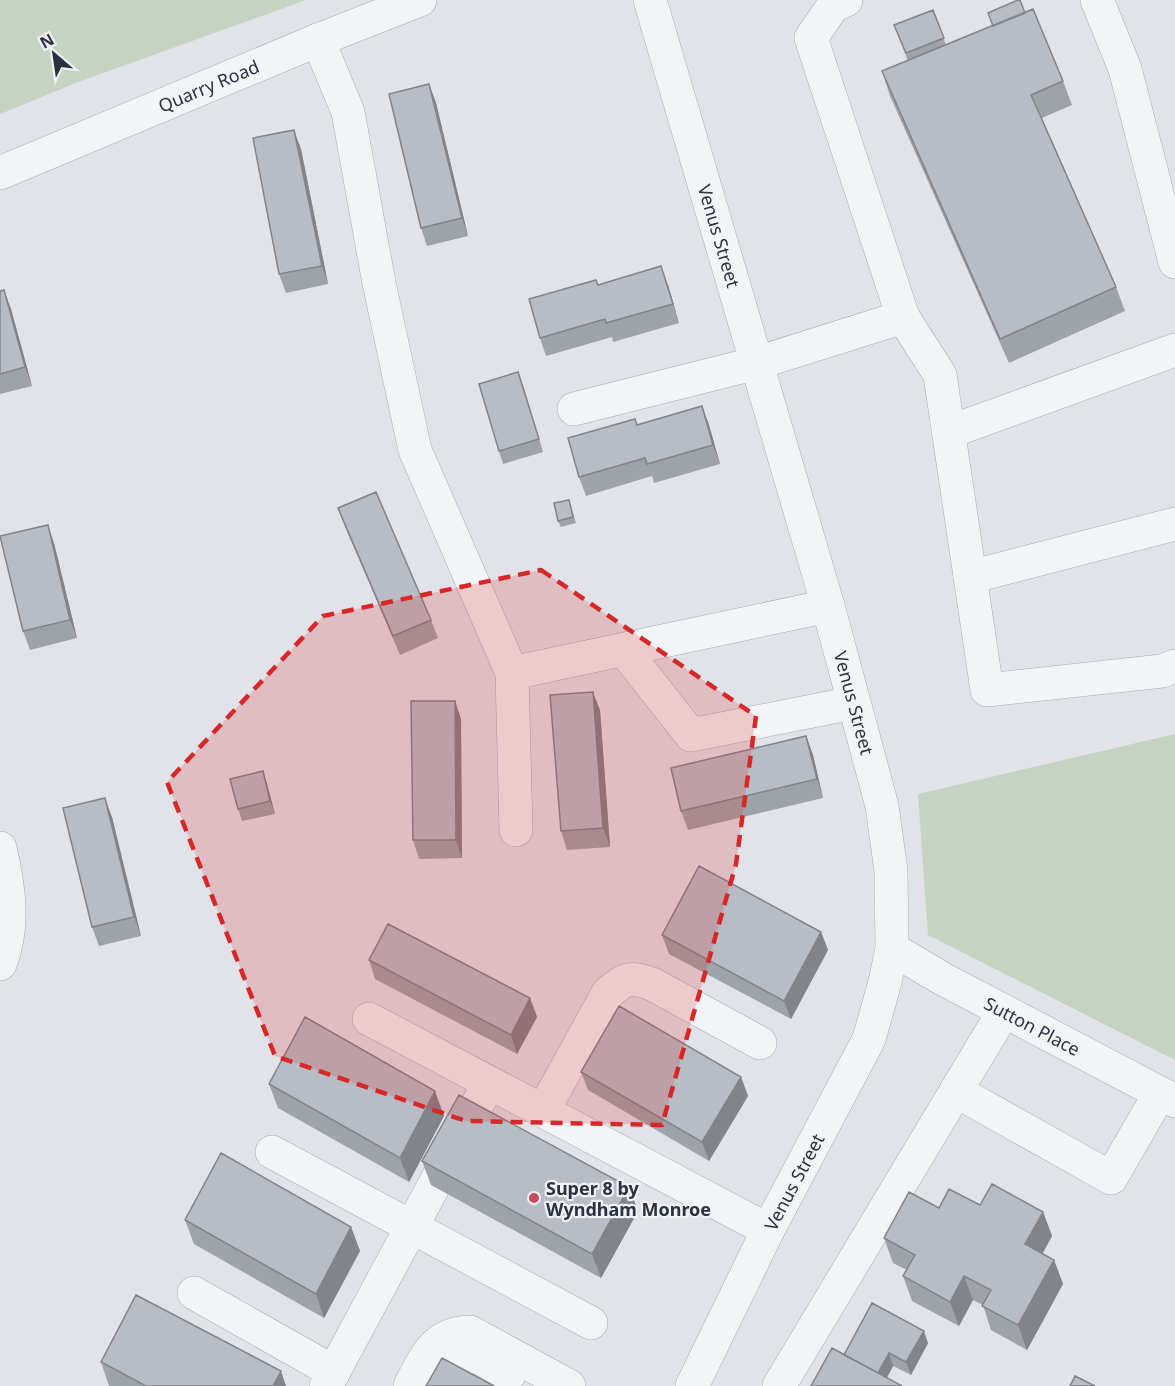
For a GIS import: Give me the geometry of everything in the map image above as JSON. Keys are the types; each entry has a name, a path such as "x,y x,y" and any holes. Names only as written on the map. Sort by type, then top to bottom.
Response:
{"street":[{"name":"Quarry Road","path":"0,173 318,40 420,0"},
{"name":"Venus Street","path":"650,0 828,606 882,806 891,871 892,949 869,1039 768,1230 692,1386"},
{"path":"846,0 833,6 811,38 903,317 940,375 987,690 1162,670 1175,666"},
{"path":"1097,0 1125,69 1175,262"},
{"path":"318,40 348,112 379,283 415,450 512,673 516,830"},
{"path":"574,409 757,363 903,317"},
{"path":"949,432 1175,350"},
{"path":"970,577 1175,524"},
{"path":"512,673 828,606"},
{"path":"624,650 691,735 853,703"},
{"path":"0,848 5,870 10,921 0,964"},
{"name":"Sutton Place","path":"892,949 1167,1097"},
{"path":"543,1111 608,993 620,982 636,978 652,984 760,1043"},
{"path":"779,1386 1004,1011"},
{"path":"369,1019 768,1230"},
{"path":"194,1293 330,1379 489,1083"},
{"path":"956,1091 1111,1178 1167,1097"},
{"path":"272,1152 591,1323"},
{"path":"410,1386 429,1350 444,1338 457,1332 470,1332 570,1386"},
{"path":"433,1386 442,1368 458,1359 477,1356 526,1386"}],"highlighted area":[{"path":"541,570 756,716 736,864 662,1125 466,1121 275,1056 167,782 323,616"}],"green space":[{"path":"0,0 306,0 81,81 0,114"},
{"path":"1175,734 1175,1060 928,935 918,794"}],"building":[{"path":"1018,0 1025,13 993,26 988,13"},
{"path":"1033,9 1063,81 1031,95 1116,287 1000,339 882,71"},
{"path":"933,10 944,38 906,53 894,25"},
{"path":"429,84 462,218 421,228 389,94"},
{"path":"294,130 322,266 279,274 253,138"},
{"path":"661,266 673,304 606,323 605,319 540,338 529,299 596,280 598,285"},
{"path":"4,290 25,367 0,374 0,291"},
{"path":"518,372 539,439 499,451 479,384"},
{"path":"702,406 713,445 647,464 645,458 579,477 568,438 635,419 637,425"},
{"path":"376,492 431,620 393,636 338,508"},
{"path":"569,500 573,517 558,521 554,503"},
{"path":"48,525 70,620 23,631 0,536"},
{"path":"593,692 603,828 561,831 550,695"},
{"path":"411,701 455,701 456,840 413,840"},
{"path":"806,736 817,779 681,811 671,768"},
{"path":"263,771 270,801 238,809 230,779"},
{"path":"105,798 134,917 92,927 63,808"},
{"path":"699,866 821,932 784,1001 662,935"},
{"path":"388,924 530,998 511,1035 369,960"},
{"path":"619,1006 741,1077 702,1142 581,1072"},
{"path":"305,1017 435,1091 400,1158 269,1084"},
{"name":"Super 8 by Wyndham Monroe","path":"459,1095 629,1187 592,1254 422,1161"},
{"path":"221,1153 351,1227 316,1294 185,1220"},
{"path":"992,1184 1043,1212 1025,1244 1054,1260 1018,1325 982,1306 991,1290 964,1276 950,1302 903,1276 915,1255 884,1238 909,1192 939,1208 949,1189 980,1205"},
{"path":"136,1295 281,1371 273,1386 146,1386 101,1362"},
{"path":"872,1303 924,1331 906,1362 889,1353 878,1373 844,1355"},
{"path":"832,1348 902,1386 811,1386"},
{"path":"442,1358 494,1386 426,1386"},
{"path":"1075,1376 1095,1386 1070,1386"}],"place":[{"name":"Super 8 by Wyndham Monroe","path":"534,1198"}]}
